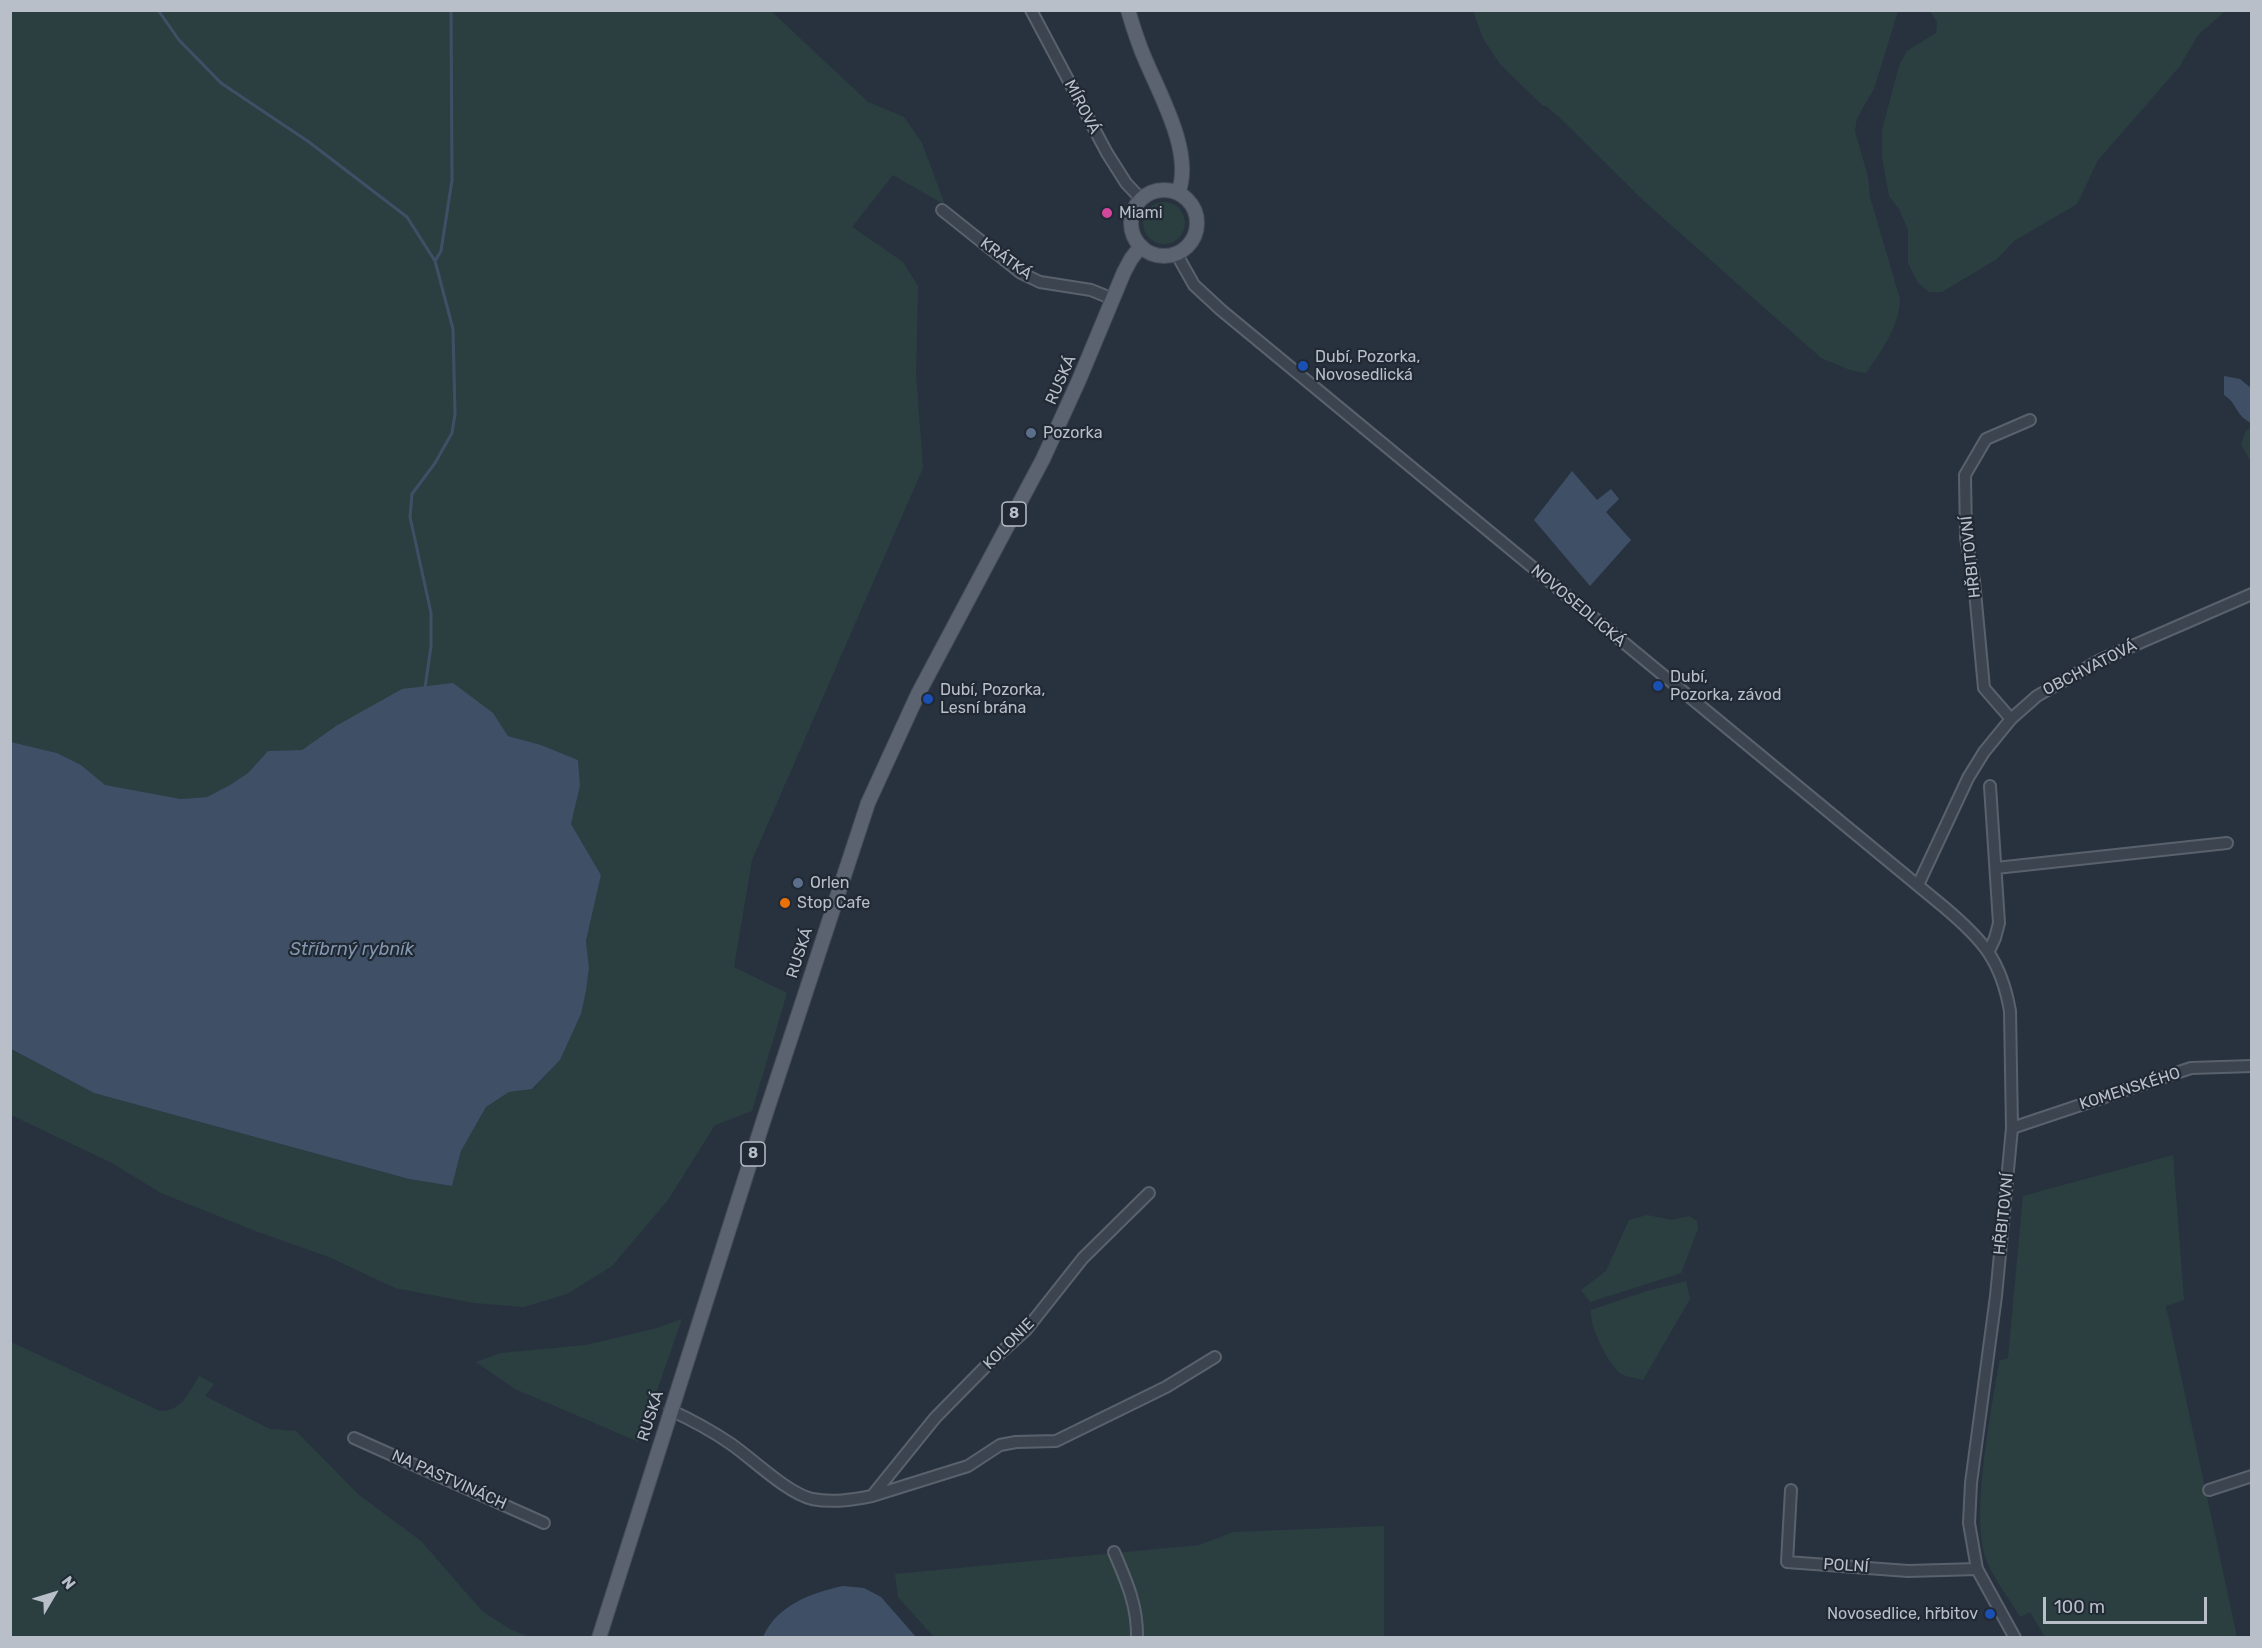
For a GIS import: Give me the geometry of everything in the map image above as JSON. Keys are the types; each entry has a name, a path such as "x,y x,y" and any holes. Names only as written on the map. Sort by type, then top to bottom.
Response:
{"main road":[{"path":"1128,10 1139,46 1162,97 1175,136 1182,169 1182,182 1178,193"},
{"path":"1160,190 1178,193 1187,199 1197,218 1196,229 1186,248 1176,253 1158,255 1141,246 1135,239 1131,220 1133,210 1146,194 1160,190"},
{"name":"RUSKÁ","path":"599,1638 853,843 878,778 941,650 1043,459 1131,259 1141,246"}],"street":[{"name":"MÍROVÁ","path":"1031,10 1107,153 1126,183 1141,199"},
{"name":"KRÁTKÁ","path":"942,210 1021,273 1040,282 1090,290 1113,299"},
{"name":"NOVOSEDLICKÁ","path":"1176,253 1194,285 1253,337 1918,885 1970,930 1989,951"},
{"name":"HŘBITOVNÍ","path":"2011,719 1984,688 1974,581 1966,538 1965,475 1986,439 2030,420"},
{"name":"OBCHVATOVÁ","path":"1918,885 1968,778 1984,752 2011,719 2037,696 2091,664 2252,594"},
{"path":"1989,951 1999,923 1990,786"},
{"path":"1996,868 2227,843"},
{"name":"HŘBITOVNÍ","path":"1989,951 1999,969 2010,1011 2012,1128 1996,1296 1971,1483 1969,1523 1977,1569 2014,1638"},
{"name":"KOMENSKÉHO","path":"2012,1128 2191,1068 2252,1066"},
{"name":"KOLONIE","path":"872,1496 935,1418 989,1363 1026,1330 1083,1258 1149,1193"},
{"path":"670,1410 690,1419 731,1444 790,1489 810,1498 836,1502 872,1496 968,1466 1000,1444 1056,1441 1166,1387 1215,1356"},
{"name":"NA PASTVINÁCH","path":"354,1438 544,1523"},
{"path":"2209,1490 2252,1476"},
{"name":"POLNÍ","path":"1791,1490 1787,1562 1908,1571 1977,1569"},
{"path":"1114,1552 1133,1597 1138,1622 1137,1638"}],"green space":[{"path":"11,11 771,11 868,102 904,117 922,143 945,205 893,175 852,227 903,262 918,286 916,374 923,468 752,860 734,967 787,993 752,1111 715,1125 668,1200 612,1266 567,1294 524,1307 474,1303 395,1288 329,1257 258,1232 161,1193 112,1163 11,1115 10,1049 94,1093 409,1179 452,1186 461,1151 486,1107 509,1092 533,1089 560,1060 581,1014 589,968 586,941 601,875 571,824 580,786 578,760 541,745 508,736 492,713 336,726 302,750 268,751 248,773 207,797 181,799 104,785 81,765 57,753 11,742"},
{"path":"1473,11 1898,11 1874,89 1857,118 1855,131 1868,177 1870,197 1900,299 1893,329 1866,373 1850,370 1821,358 1644,201 1558,116 1543,106 1499,63 1483,38"},
{"path":"1930,11 2225,11 2198,35 2180,66 2098,160 2077,204 2014,241 1997,259 1942,292 1929,292 1918,283 1908,263 1908,230 1899,209 1889,196 1882,157 1882,130 1899,66 1907,51 1936,33 1937,22"},
{"path":"1164,202 1172,203 1179,208 1184,215 1184,231 1179,238 1172,243 1164,244 1156,243 1149,238 1144,231 1143,223 1144,215 1149,208 1156,203"},
{"path":"2251,427 2251,462 2241,445 2245,432"},
{"path":"2173,1155 2184,1300 2166,1306 2237,1637 2045,1637 2030,1612 2020,1617 1994,1576 1982,1543 1980,1519 1987,1435 1999,1361 2008,1358 2023,1196"},
{"path":"1647,1215 1672,1220 1689,1216 1697,1221 1698,1229 1681,1273 1590,1302 1581,1290 1606,1271 1629,1220"},
{"path":"1686,1281 1690,1299 1643,1380 1620,1373 1600,1344 1593,1325 1591,1310 1647,1291"},
{"path":"682,1319 639,1442 515,1389 476,1362 501,1353 586,1345 657,1328"},
{"path":"11,1342 160,1411 180,1404 199,1376 214,1384 205,1396 270,1429 296,1431 359,1495 421,1541 482,1611 508,1628 529,1637 11,1637"},
{"path":"1384,1526 1384,1637 934,1637 898,1597 895,1574 1199,1545 1234,1532"}],"water":[{"path":"2224,376 2240,379 2251,388 2251,423 2224,395"},
{"path":"1572,471 1597,500 1611,489 1619,499 1606,512 1631,540 1590,586 1534,520"},
{"name":"Stříbrný rybník","path":"453,683 493,713 508,736 541,745 578,760 580,786 571,824 601,875 586,941 589,968 581,1014 560,1060 532,1089 509,1092 486,1107 461,1151 452,1186 409,1179 94,1093 11,1049 11,742 57,753 81,765 105,785 181,799 207,797 248,773 268,751 302,750 336,726 402,689"},
{"path":"843,1586 864,1588 881,1597 916,1637 763,1637 777,1617 796,1602 819,1592"}],"waterway":[{"path":"158,10 179,40 221,83 309,142 407,217 435,261 453,329 455,414 452,433 435,463 412,494 410,517 431,613 431,646 425,688"},
{"path":"435,261 441,251 452,180 451,10"}],"place":[{"name":"Miami","path":"1107,213"},
{"name":"Dubí, Pozorka, Novosedlická","path":"1303,366"},
{"name":"Pozorka","path":"1031,433"},
{"name":"Dubí, Pozorka, závod","path":"1658,686"},
{"name":"Dubí, Pozorka, Lesní brána","path":"928,699"},
{"name":"Orlen","path":"798,883"},
{"name":"Stop Cafe","path":"785,903"},
{"name":"Novosedlice, hřbitov","path":"1990,1614"}]}
